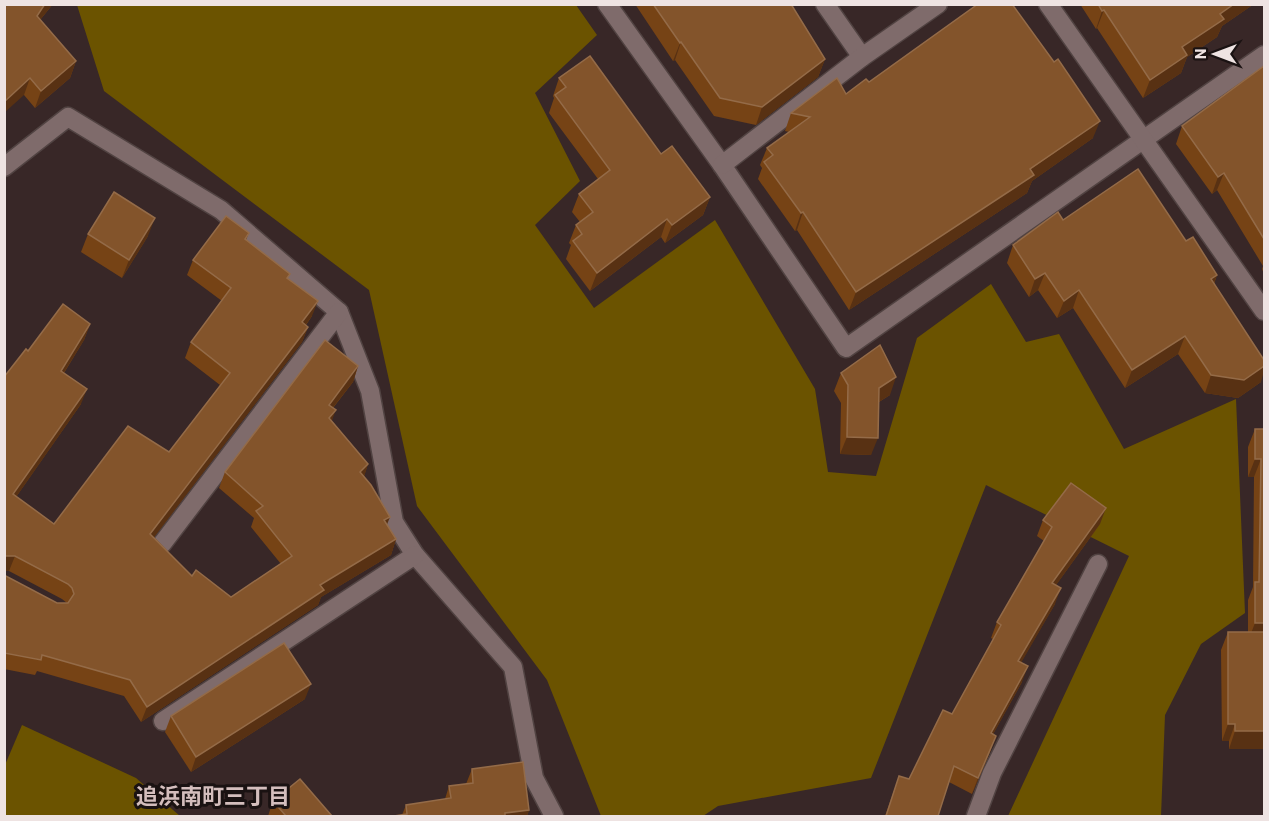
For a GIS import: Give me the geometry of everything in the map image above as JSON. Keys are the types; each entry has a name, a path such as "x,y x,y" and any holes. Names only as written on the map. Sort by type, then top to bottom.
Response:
{"street":[{"path":"607,4 722,165 846,348 1264,55"},
{"path":"825,4 862,57"},
{"path":"722,165 862,57 938,4"},
{"path":"1048,4 1264,311"},
{"path":"4,167 68,117 221,210 339,312 370,391 394,522 415,555 513,667 534,778 554,816"},
{"path":"162,544 339,312"},
{"path":"163,721 415,555"},
{"path":"976,816 992,773 1098,564"}],"shaded area":[{"path":"77,5 576,5 597,35 535,93 580,181 535,225 594,308 715,220 815,389 828,472 876,476 917,338 991,284 1026,342 1059,334 1124,449 1236,399 1245,613 1201,644 1165,715 1161,816 1008,816 1129,556 986,485 871,778 718,806 703,816 601,816 547,680 417,506 369,290 104,91"},
{"path":"22,725 136,778 180,816 5,816 5,765"}],"building":[{"path":"4,4 45,4 37,16 76,61 41,91 30,78 4,102"},
{"path":"653,4 791,4 825,59 762,107 720,98"},
{"path":"978,4 1012,4 1054,62 1058,59 1100,121 1030,169 1034,175 856,292 803,212 801,213 764,162 773,155 767,148 810,117 791,113 837,78 846,94 866,79 869,82"},
{"path":"1098,4 1234,4 1220,14 1224,19 1182,47 1187,55 1150,80"},
{"path":"590,56 661,154 672,146 710,197 672,225 667,219 597,273 573,241 582,234 576,225 593,212 579,194 610,170 555,95 566,87 559,78"},
{"path":"1264,66 1264,239 1224,173 1218,177 1182,126"},
{"path":"1138,169 1186,241 1193,237 1217,275 1211,279 1264,360 1264,366 1244,380 1211,375 1185,336 1132,370 1079,290 1064,301 1045,273 1035,279 1013,245 1058,212 1063,220"},
{"path":"114,192 155,218 129,260 88,234"},
{"path":"226,216 249,233 245,239 290,274 287,278 318,301 302,322 308,327 150,534 192,576 196,570 231,597 292,556 256,511 263,506 225,472 325,340 358,366 329,405 336,410 329,418 368,464 360,472 371,485 390,517 384,520 396,539 320,585 324,590 147,707 130,680 42,655 41,660 4,653 4,575 57,603 68,603 74,594 68,584 15,556 4,556 4,377 26,349 28,351 63,304 90,324 61,371 87,389 13,494 54,524 128,426 169,452 230,373 191,342 231,288 193,260"},
{"path":"880,345 896,377 879,388 878,438 847,437 848,385 841,373"},
{"path":"1255,429 1264,429 1264,623 1255,623 1255,582 1259,582 1261,459 1255,459"},
{"path":"1071,483 1106,508 1052,583 1061,588 1018,661 1028,666 991,733 996,736 978,778 954,766 938,816 886,816 899,776 909,779 943,710 952,714 1001,625 997,622 1052,527 1043,520"},
{"path":"1228,632 1264,632 1264,731 1235,731 1235,724 1228,724"},
{"path":"284,643 311,684 196,757 171,716"},
{"path":"523,762 529,810 505,813 505,816 394,816 407,814 406,805 451,798 449,786 473,783 472,769"},
{"path":"300,779 332,816 286,816 273,801"}],"district":[{"name":"追浜南町三丁目","path":"213,795"}]}
